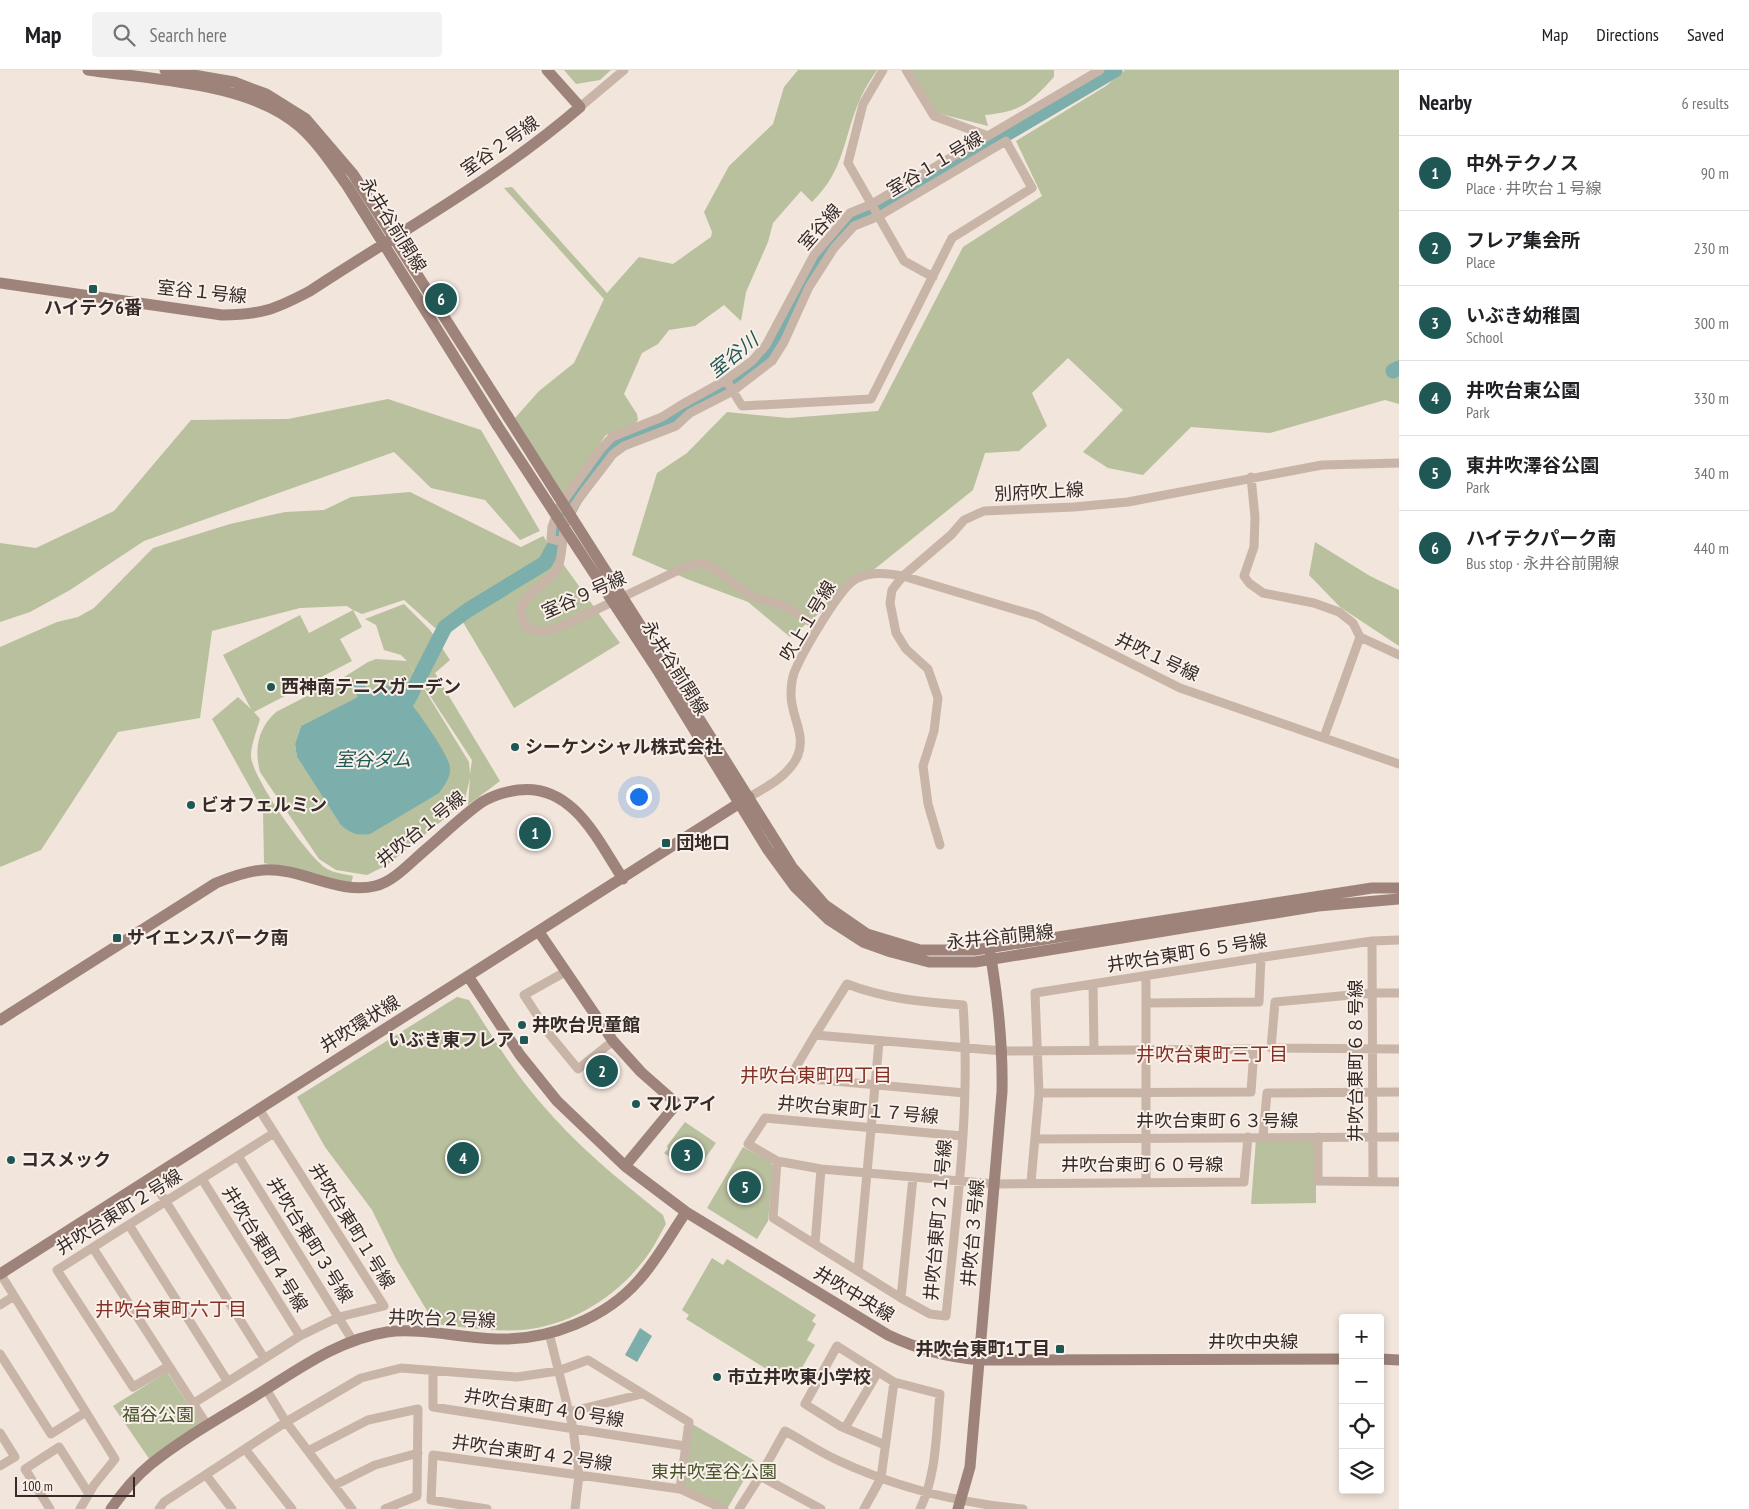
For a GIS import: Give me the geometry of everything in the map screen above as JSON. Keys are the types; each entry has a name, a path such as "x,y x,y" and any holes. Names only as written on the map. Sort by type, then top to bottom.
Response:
{"street":[{"name":"永井谷前開線","path":"88,70 222,90 264,104 300,127 329,160 497,425 750,797 792,867 825,905 867,934 920,950 975,950 1372,888 1399,888"},
{"name":"永井谷前開線","path":"165,70 224,80 258,91 306,119 354,174 508,417 664,671 739,804 795,887 829,920 863,942 929,962 991,959 1318,906 1399,899"},
{"path":"548,70 580,107 624,70"},
{"path":"883,70 863,104 848,163 904,261 933,277"},
{"path":"906,70 934,116 988,136"},
{"name":"室谷線","path":"562,542 551,539 552,527 559,507 600,450 612,437 662,417 681,404 726,380 752,361 766,345 814,255 850,214 872,204 1100,70"},
{"name":"室谷２号線","path":"383,243 522,154 543,139 580,107"},
{"name":"室谷１１号線","path":"1006,141 1032,188 952,238 933,277 871,400 742,406 733,391 772,361 784,342 809,287 834,248 854,226 879,216 1006,141"},
{"name":"室谷１号線","path":"0,283 222,315 254,315 281,307 383,243"},
{"path":"726,380 733,391"},
{"name":"室谷９号線","path":"733,391 690,413 676,426 624,446 613,454 566,522 558,568 525,599 520,610 522,620 530,629 543,632 556,629 683,568 700,563 711,566 752,597 782,605 819,627"},
{"name":"別府吹上線","path":"940,845 928,804 923,766 934,730 938,698 928,669 906,649 896,633 890,603 892,590 903,576 951,535 964,520 984,511 1074,507 1128,502 1251,477 1322,465 1399,463"},
{"path":"1251,477 1255,517 1254,547 1244,576 1249,583 1263,593 1314,603 1339,612 1353,623 1360,637 1399,655"},
{"name":"吹上１号線","path":"750,797 790,770 798,754 800,731 791,697 794,673 840,592 856,579 880,572 903,576"},
{"name":"井吹１号線","path":"903,576 1037,616 1180,688 1399,764"},
{"path":"1324,737 1360,637"},
{"name":"井吹台１号線","path":"0,1020 216,883 236,875 264,870 358,888 377,886 397,874 482,802 501,792 526,789 546,792 568,802 588,825 624,879"},
{"name":"井吹環状線","path":"0,1274 624,879 750,797"},
{"path":"539,932 564,972 613,1041 641,1072 675,1102 673,1108 625,1166"},
{"name":"井吹台東町６５号線","path":"1038,1049 1035,994 1261,957 1372,941 1399,940"},
{"name":"井吹台東町６８号線","path":"1372,941 1373,1180"},
{"name":"井吹台３号線","path":"959,1505 970,1467 1002,1092 1003,1051 998,992 990,947"},
{"path":"1146,1002 1259,1002 1261,957"},
{"path":"564,972 524,996 550,1035 578,1069 613,1041"},
{"name":"井吹中央線","path":"468,976 520,1054 557,1101 625,1166 686,1212 888,1335 915,1348 940,1355 979,1360 1339,1359"},
{"path":"1146,976 1148,1138 1146,1181"},
{"name":"井吹台東町２１号線","path":"777,1161 773,1218 930,1314 946,1316 966,1093 967,1049 963,1005 904,1000 874,994 847,984 815,1035"},
{"path":"1093,984 1094,1049"},
{"path":"1399,993 1373,993 1275,1002 1271,1048 1373,1048 1399,1050"},
{"path":"966,1093 790,1077 815,1035 879,1042 1003,1051 1147,1048 1254,1049 1251,1092 1147,1094 1040,1093"},
{"path":"858,1271 879,1042"},
{"path":"1031,1182 1040,1093 1038,1049"},
{"path":"1263,1136 1267,1093 1399,1092"},
{"name":"井吹台東町１号線","path":"194,1404 300,1336 339,1317 384,1306 259,1109"},
{"name":"井吹台東町１７号線","path":"962,1136 765,1118 748,1144 777,1161 821,1169 995,1184"},
{"name":"井吹台東町２号線","path":"169,1366 133,1387 58,1270 274,1133"},
{"name":"井吹台東町６３号線","path":"1035,1139 1263,1136 1399,1137"},
{"name":"井吹台東町６０号線","path":"995,1184 1146,1181 1244,1182 1248,1137"},
{"path":"1318,1137 1318,1180 1399,1182"},
{"name":"井吹台東町３号線","path":"238,1156 339,1317 352,1341"},
{"path":"815,1244 821,1169"},
{"path":"902,1298 913,1177"},
{"path":"151,1178 264,1358"},
{"name":"井吹台東町４号線","path":"202,1179 300,1336"},
{"name":"井吹台２号線","path":"111,1509 124,1490 150,1464 207,1425 322,1354 352,1341 388,1332 500,1340 549,1333 584,1321 617,1302 639,1280 686,1212"},
{"path":"129,1225 228,1382"},
{"path":"94,1248 207,1425"},
{"path":"0,1274 115,1459 80,1509"},
{"path":"0,1305 14,1296"},
{"path":"549,1333 569,1412 579,1475 575,1509"},
{"path":"885,1445 845,1428 805,1404 838,1346 894,1382 940,1394 934,1461 927,1491 920,1509"},
{"path":"0,1354 51,1434 86,1412"},
{"path":"1384,1359 1399,1360"},
{"path":"164,1507 206,1475 286,1422 360,1378 401,1368 517,1378 558,1371 588,1360 689,1422 680,1489"},
{"name":"井吹台東町４０号線","path":"433,1372 433,1407 686,1446"},
{"path":"845,1428 878,1372"},
{"path":"864,1509 881,1478 894,1382"},
{"path":"266,1389 286,1422 352,1509"},
{"path":"569,1412 642,1394"},
{"path":"308,1451 368,1420 418,1409 418,1496 385,1509"},
{"path":"740,1509 785,1431 835,1459 881,1478 927,1491 959,1505 1023,1509"},
{"path":"0,1434 15,1457 0,1466"},
{"path":"50,1509 25,1469 59,1447 89,1494"},
{"path":"245,1449 292,1509"},
{"path":"335,1485 375,1465 418,1454"},
{"name":"井吹台東町４２号線","path":"487,1509 431,1500 433,1455 680,1489 724,1509"},
{"path":"206,1475 232,1509"},
{"path":"760,1476 821,1509"}],"green space":[{"path":"564,70 611,70 600,80 576,84"},
{"path":"798,70 877,70 866,87 855,111 838,165 823,190 812,202 801,191 773,223 768,242 746,292 741,321 724,305 695,326 669,330 658,344 642,353 624,394 637,414 638,420 634,425 606,435 564,495 515,418 539,391 574,363 604,299 504,188 512,187 607,293 639,257 673,264 711,237 712,232 704,212 729,166 773,124 784,87"},
{"path":"910,70 1054,70 1054,77 1038,94 1024,105 1008,111 985,115 988,126 937,113"},
{"path":"1125,70 1399,70 1399,404 1385,400 1270,433 1191,427 1143,475 1108,468 1083,452 1123,410 1068,358 1032,393 1047,426 1019,451 985,453 973,490 790,637 748,602 687,579 632,555 657,473 687,453 727,412 788,418 878,411 963,247 1042,196 1016,141 1106,86"},
{"path":"388,399 481,430 540,531 520,540 485,500 431,488 394,452 144,541 70,590 30,612 0,622 0,543 36,548 114,511 191,420 288,419"},
{"path":"410,492 521,547 543,536 620,643 514,708 460,617 435,628 404,600 362,614 347,606 300,608 212,631 200,718 118,732 41,850 0,867 0,647 57,622 78,617 94,608 153,548 230,524 285,512 324,510 351,497"},
{"path":"1315,542 1370,576 1399,590 1399,646 1340,607 1309,575"},
{"path":"404,604 430,630 450,660 435,673 500,781 468,805 470,778 464,803 387,865 367,875 336,870 319,859 260,772 257,755 261,732 276,712 344,677 368,662 376,659 407,661 401,655 384,650 376,625 365,619","holes":["407,661 472,760 470,774 469,762","361,680 368,692 404,693 444,753 340,824 297,757 295,744 301,726 359,697"]},
{"path":"353,610 362,627 340,639 352,661 254,712 260,719 251,752 254,767 270,798 295,834 318,862 327,869 353,876 351,884 264,863 263,811 212,719 238,697 251,709 223,655 300,615 309,633"},
{"path":"457,997 469,1000 502,1052 529,1089 553,1117 598,1161 663,1215 666,1224 647,1256 620,1286 590,1307 557,1323 522,1330 478,1329 435,1324 396,1259 372,1210 325,1147 297,1097"},
{"path":"685,1122 716,1143 699,1167 689,1161 685,1168 664,1153"},
{"path":"1256,1139 1316,1140 1316,1203 1251,1204"},
{"path":"743,1147 770,1161 773,1166 768,1221 757,1239 707,1208"},
{"path":"712,1258 723,1265 727,1259 816,1315 812,1321 816,1324 807,1340 815,1345 792,1385 686,1319 689,1315 682,1310"},
{"name":"福谷公園","path":"167,1372 202,1425 150,1460 113,1406"},
{"name":"東井吹室谷公園","path":"689,1422 755,1461 727,1509 680,1489"}],"water":[{"name":"室谷ダム","path":"361,679 368,691 386,686 404,693 438,742 450,768 448,778 439,793 370,834 365,835 347,830 340,824 297,757 295,744 301,726 358,697 352,684"},
{"path":"640,1328 652,1336 637,1362 625,1355"}],"waterway":[{"name":"室谷川","path":"408,700 445,627 468,610 545,563 555,545 557,533 580,489 616,442 661,424 724,390 762,362 775,347 794,302 809,276 829,246 853,221 901,196 1115,70"},
{"path":"1393,371 1399,368"}],"place":[{"name":"ハイテク6番","path":"93,289"},
{"name":"ハイテクパーク南","path":"441,299"},
{"name":"西神南テニスガーデン","path":"271,687"},
{"name":"シーケンシャル株式会社","path":"515,747"},
{"name":"ビオフェルミン","path":"191,805"},
{"name":"中外テクノス","path":"535,833"},
{"name":"団地口","path":"666,843"},
{"name":"サイエンスパーク南","path":"117,938"},
{"name":"井吹台児童館","path":"522,1025"},
{"name":"いぶき東フレア","path":"524,1040"},
{"name":"フレア集会所","path":"602,1071"},
{"name":"マルアイ","path":"636,1104"},
{"name":"いぶき幼稚園","path":"687,1155"},
{"name":"井吹台東公園","path":"463,1158"},
{"name":"コスメック","path":"11,1160"},
{"name":"東井吹澤谷公園","path":"745,1187"},
{"name":"井吹台東町1丁目","path":"1060,1349"},
{"name":"市立井吹東小学校","path":"717,1377"}],"district":[{"name":"井吹台東町三丁目","path":"1212,1054"},
{"name":"井吹台東町四丁目","path":"816,1075"},
{"name":"井吹台東町六丁目","path":"171,1309"}]}
